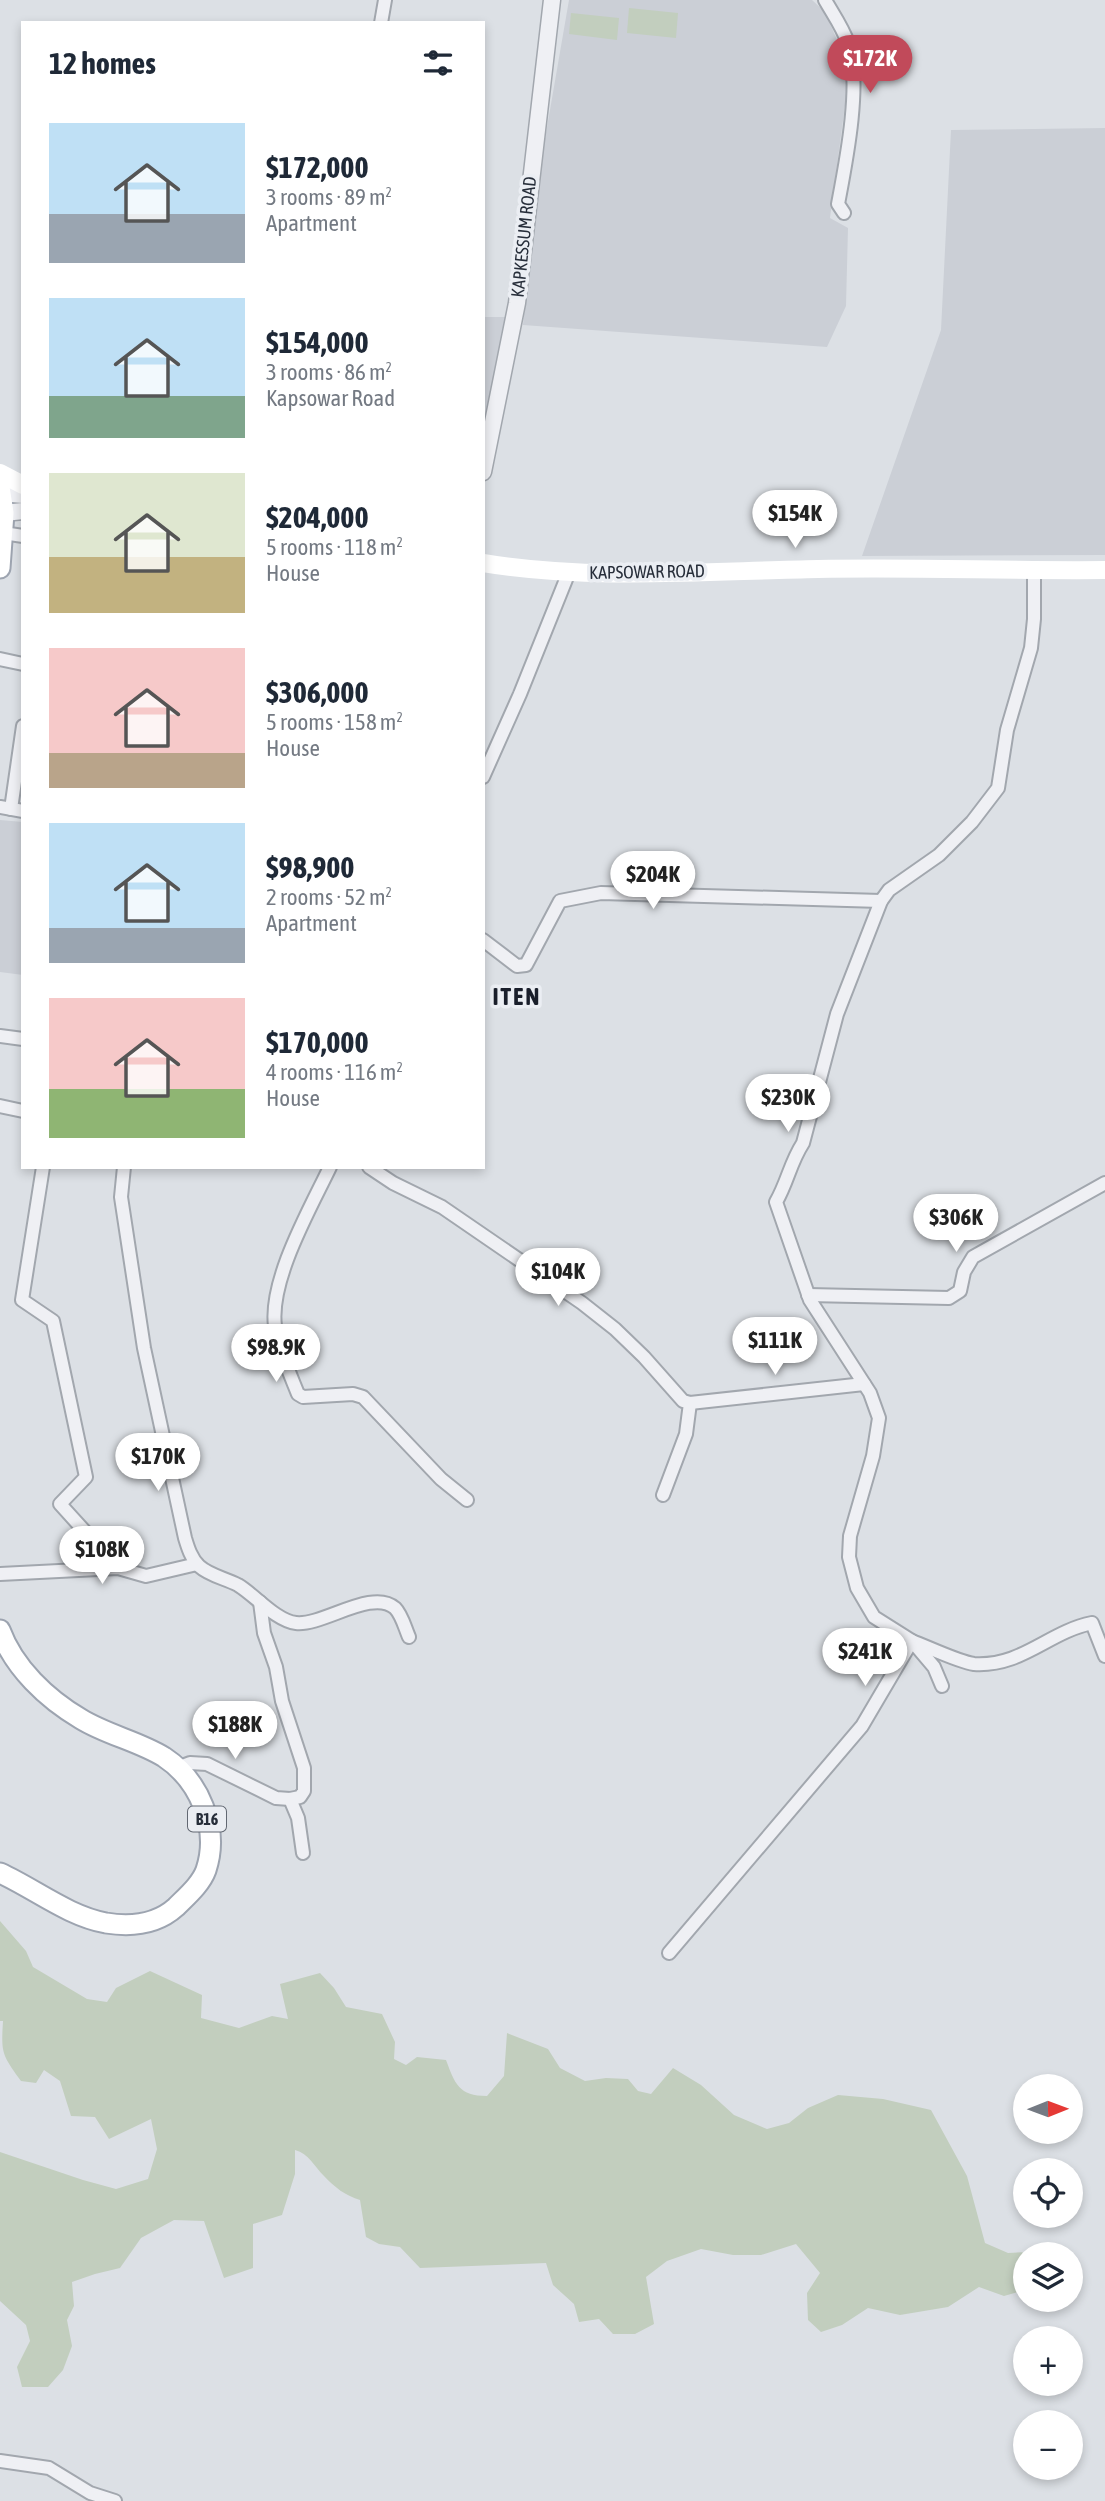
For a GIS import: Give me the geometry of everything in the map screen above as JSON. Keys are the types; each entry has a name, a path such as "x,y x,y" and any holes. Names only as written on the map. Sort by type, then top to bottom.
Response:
{"main road":[{"path":"0,472 21,484"},
{"path":"0,560 7,501"},
{"name":"KAPSOWAR ROAD","path":"485,563 530,571 608,575 821,569 1105,570"},
{"name":"B16","path":"0,1630 6,1646 36,1686 82,1720 163,1757 177,1768 194,1787 206,1813 209,1844 205,1870 192,1892 158,1919 135,1926 103,1922 69,1910 0,1873"}],"street":[{"path":"381,21 385,0"},
{"name":"KAPKESSUM ROAD","path":"485,462 517,303 552,0"},
{"path":"825,0 849,43 855,76 838,204 844,213"},
{"path":"3,533 21,536"},
{"path":"1034,571 1031,648 1007,730 998,788 972,822 939,855 889,890 881,901 840,1007 803,1143 792,1161 776,1202 808,1295 870,1392 879,1418 873,1456 850,1536 849,1558 858,1588 874,1617 912,1641 973,1664 1014,1660 1072,1627 1092,1623 1105,1656"},
{"path":"485,773 569,572"},
{"path":"0,659 21,664"},
{"path":"11,809 21,740"},
{"path":"485,942 517,966 526,965 559,901 601,893 881,901"},
{"path":"0,1036 21,1040"},
{"path":"0,1106 21,1111"},
{"path":"43,1169 22,1300 52,1321 86,1477 60,1504 118,1568"},
{"path":"124,1169 121,1197 144,1348 191,1556 207,1573 241,1587 294,1623 316,1620 356,1606 381,1602 394,1607 403,1620 409,1637"},
{"path":"329,1169 293,1243 276,1304 275,1327 298,1394 303,1397 353,1394 363,1397 441,1479 467,1500"},
{"path":"372,1169 393,1183 442,1207 582,1303 644,1357 683,1401 690,1403 864,1384"},
{"path":"808,1295 948,1298 960,1291 964,1272 973,1257 1105,1184"},
{"path":"663,1495 688,1427 690,1403"},
{"path":"0,1574 118,1568 146,1576 198,1564"},
{"path":"177,1768 191,1763 207,1764 275,1798 300,1797 304,1791 304,1768 282,1701 276,1667 264,1633 260,1602"},
{"path":"912,1641 934,1667 943,1686"},
{"path":"669,1953 862,1726 912,1641"},
{"path":"290,1799 298,1818 303,1853"},
{"path":"0,2461 49,2468 90,2493 115,2501"}],"shaded area":[{"path":"569,0 812,0 825,12 846,61 846,98 830,218 848,228 846,306 827,347 523,325 537,185"},
{"path":"1105,128 1105,555 862,556 941,330 951,130"},
{"path":"485,317 509,317 485,437"},
{"path":"0,820 21,822 21,975 0,972"}],"green space":[{"path":"629,8 678,13 676,38 627,33"},
{"path":"571,13 619,18 617,40 569,34"},
{"path":"0,1921 26,1951 33,1967 87,1999 107,2002 116,1988 150,1971 202,1995 201,2018 239,2028 272,2016 288,2019 280,1984 320,1973 346,2007 382,2014 395,2042 394,2059 406,2065 417,2057 446,2060 459,2087 470,2094 487,2096 504,2076 507,2033 548,2049 560,2068 585,2081 628,2079 638,2091 651,2094 673,2068 701,2085 734,2115 767,2129 789,2123 808,2108 838,2095 883,2099 931,2110 967,2176 985,2243 1013,2253 1013,2293 1004,2296 979,2287 948,2307 900,2315 868,2308 842,2325 821,2332 808,2320 807,2293 820,2273 796,2244 761,2255 733,2255 701,2249 667,2261 646,2277 654,2324 635,2334 613,2334 599,2319 579,2322 574,2304 553,2285 546,2263 420,2268 400,2247 379,2244 366,2237 360,2200 336,2187 308,2157 295,2150 295,2174 282,2215 253,2224 253,2268 224,2278 204,2221 174,2220 141,2238 120,2268 72,2282 74,2306 67,2320 72,2346 63,2370 48,2387 22,2387 17,2367 30,2341 26,2325 0,2301 0,2152 116,2189 148,2179 157,2149 151,2119 109,2139 95,2117 71,2116 60,2081 44,2070 36,2083 21,2081 6,2059 2,2040 3,2021 0,2021"}],"district":[{"name":"ITEN","path":"517,997"}]}
